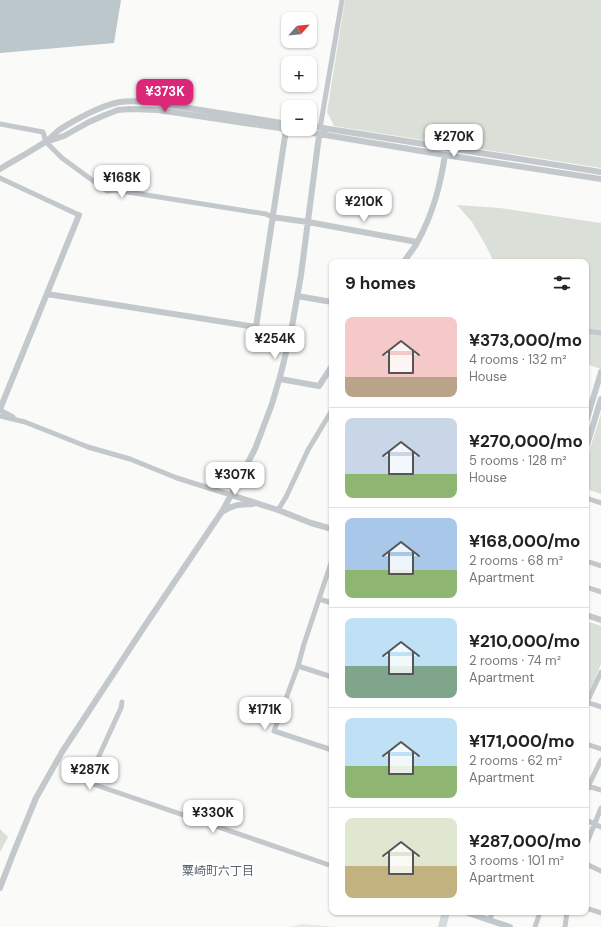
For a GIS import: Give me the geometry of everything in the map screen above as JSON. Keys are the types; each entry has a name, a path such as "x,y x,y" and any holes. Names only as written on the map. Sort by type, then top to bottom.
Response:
{"main road":[{"path":"442,927 445,915"}],"street":[{"path":"0,888 31,809 62,752 221,513 255,449 280,378 291,332 301,275 320,131 342,0"},
{"path":"0,169 46,142 59,130 93,111 106,106 130,101 163,104 281,124"},
{"path":"0,124 43,132 46,142 62,158 107,191 115,190 266,214 272,217 417,242"},
{"path":"317,130 445,155 601,179"},
{"path":"317,130 601,172"},
{"path":"47,294 256,327 285,136"},
{"path":"406,259 417,242 433,207 441,179 445,155"},
{"path":"0,178 79,215 0,410 25,422 177,478 329,528"},
{"path":"297,296 329,301"},
{"path":"589,332 601,334"},
{"path":"280,378 319,386 329,371"},
{"path":"589,412 601,372"},
{"path":"589,438 601,399"},
{"path":"278,510 286,497 308,450 329,415"},
{"path":"0,416 25,422"},
{"path":"589,499 601,503"},
{"path":"221,513 236,505 256,504"},
{"path":"589,562 601,566"},
{"path":"329,569 298,666 274,731 329,749"},
{"path":"589,588 601,592"},
{"path":"319,599 329,602"},
{"path":"589,616 601,620"},
{"path":"298,666 329,676"},
{"path":"589,698 601,672"},
{"path":"122,702 121,708 87,782 329,865"},
{"path":"589,703 601,708"},
{"path":"589,745 601,749"},
{"path":"589,784 601,760"},
{"path":"589,788 601,790"},
{"path":"589,837 601,808"},
{"path":"589,822 601,827"},
{"path":"589,865 601,871"},
{"path":"589,909 601,914"},
{"path":"474,915 510,927"},
{"path":"490,920 491,915"},
{"path":"535,927 539,915"},
{"path":"565,927 567,915"}],"shaded area":[{"path":"0,0 121,0 114,43 0,53"},
{"path":"345,0 601,0 601,168 334,126 327,112"},
{"path":"457,205 500,208 601,223 601,369 589,365 589,259 492,259 472,222"},
{"path":"601,414 601,494 589,490 589,452"},
{"path":"589,622 601,626 601,664 589,692"},
{"path":"0,829 8,837 0,852"},
{"path":"303,924 337,927 288,927"}],"district":[{"name":"粟崎町六丁目","path":"218,871"}]}
